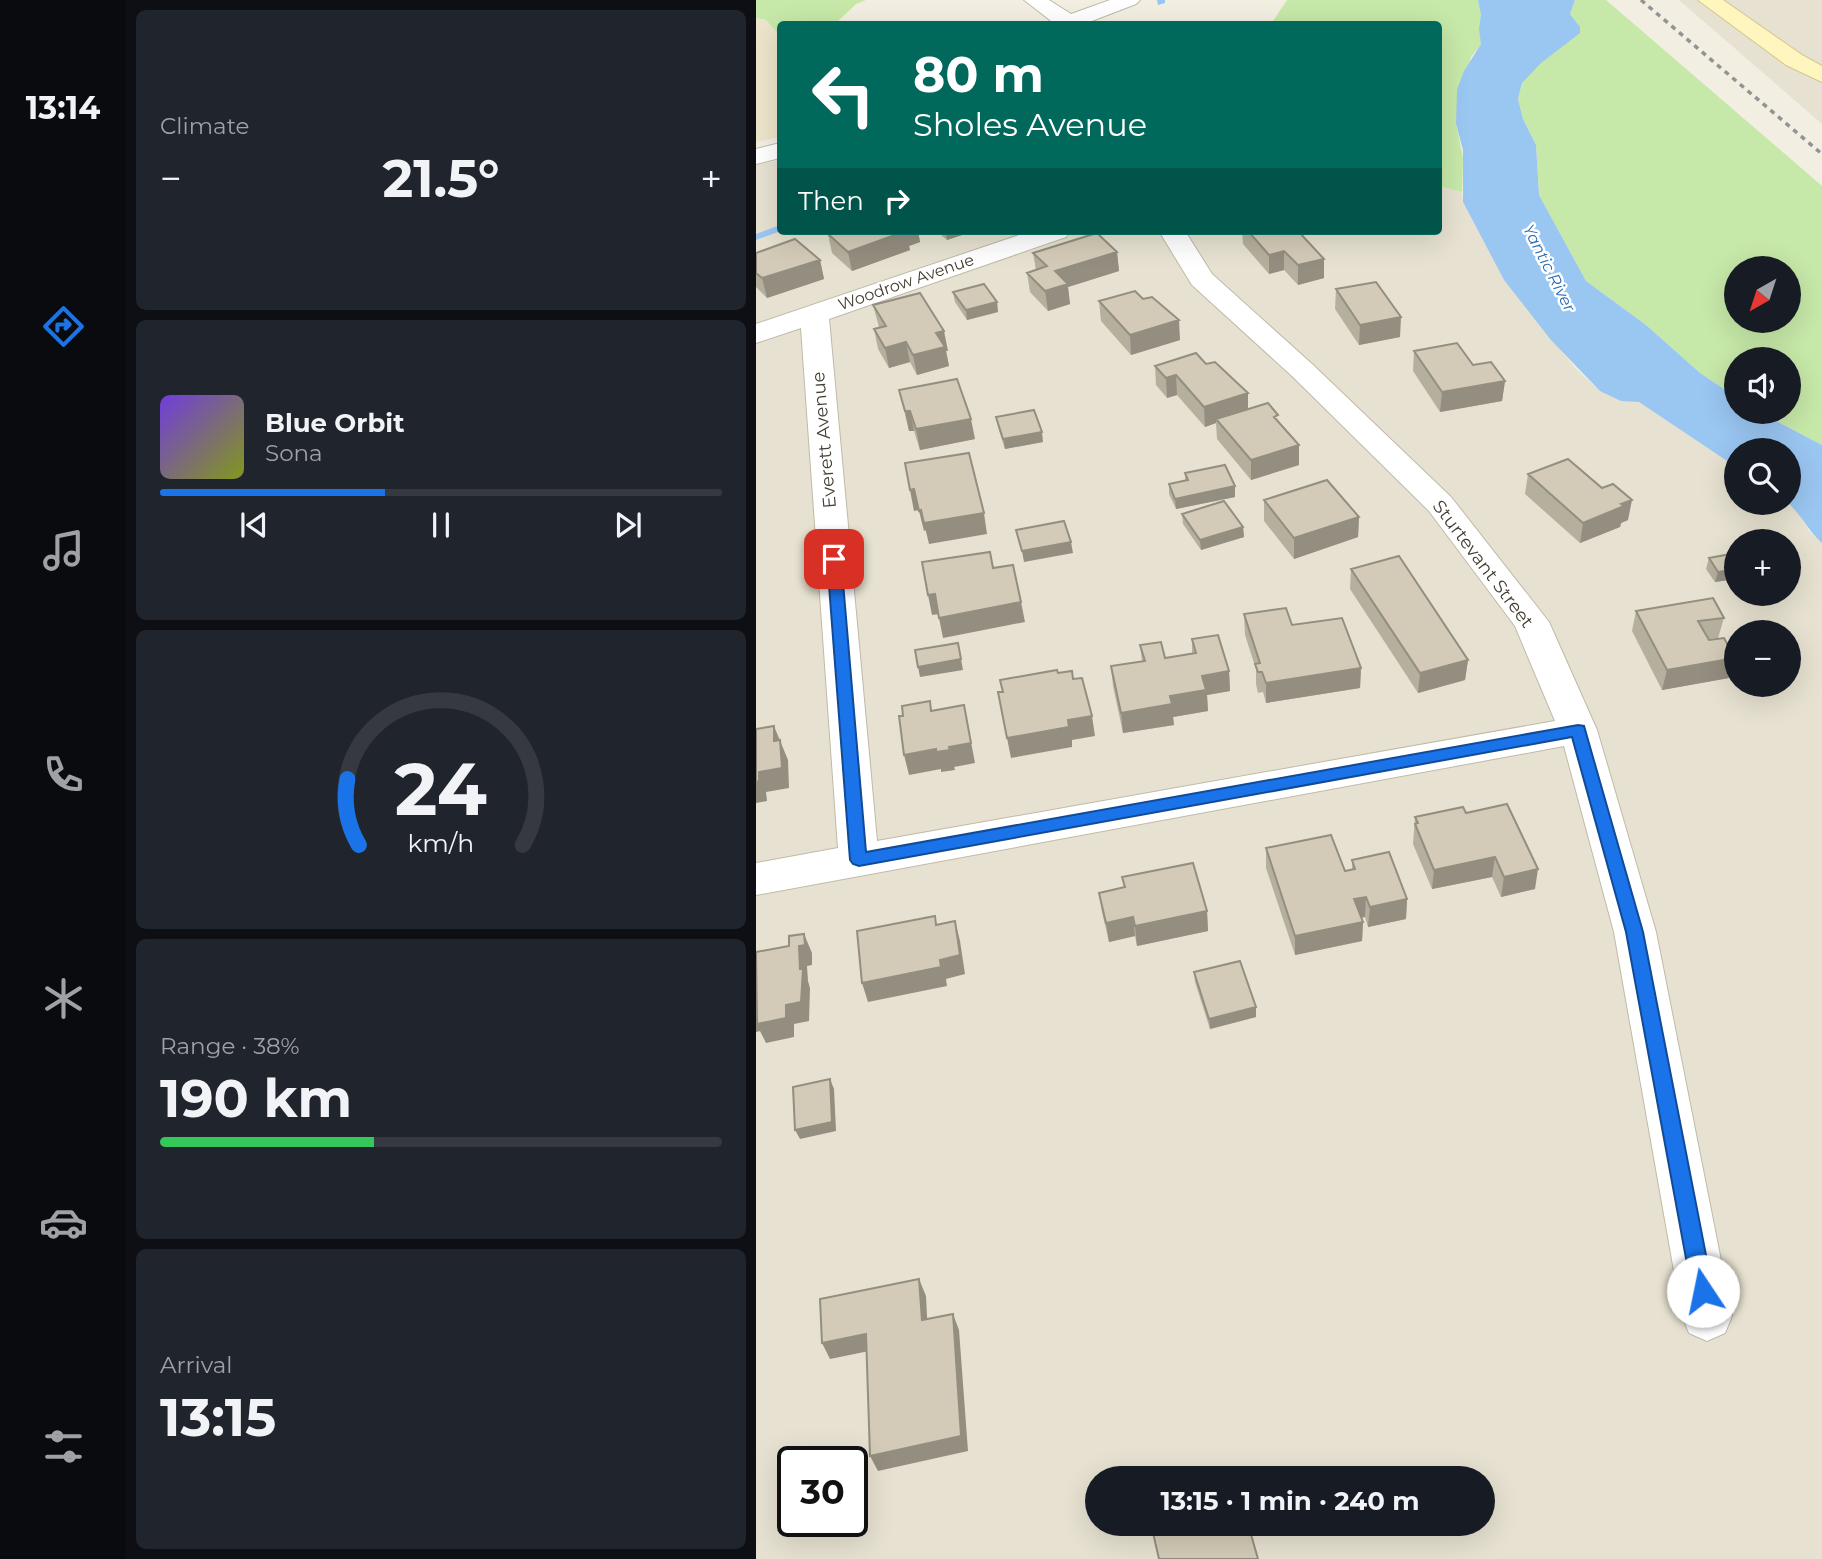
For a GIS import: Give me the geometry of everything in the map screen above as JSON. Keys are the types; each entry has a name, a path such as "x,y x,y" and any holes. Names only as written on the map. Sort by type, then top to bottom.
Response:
{"street":[{"path":"1035,0 1065,21"},
{"path":"1076,21 1129,0"},
{"path":"1709,0 1794,60 1822,75"},
{"path":"756,157 777,151"},
{"name":"Woodrow Avenue","path":"756,334 1045,235"},
{"name":"Sturtevant Street","path":"1174,235 1202,279 1302,370 1440,504 1531,622 1578,730 1635,932 1707,1316"},
{"name":"Everett Avenue","path":"814,314 859,860"},
{"path":"756,879 1578,730"}],"shaded area":[{"path":"1679,0 1822,0 1822,124"},
{"path":"756,18 766,20 777,33 777,138 756,142"},
{"path":"777,161 777,235 1442,235 1442,187 1462,192 1463,202 1504,280 1576,369 1600,391 1639,402 1724,459 1724,515 1799,515 1809,531 1822,543 1822,1559 756,1559 756,165"}],"green space":[{"path":"756,0 866,0 856,4 838,21 777,21 777,33 766,20 756,18"},
{"path":"1287,0 1478,0 1481,44 1471,57 1456,124 1463,158 1462,192 1442,187 1442,21 1273,21"},
{"path":"1575,0 1606,0 1822,186 1822,445 1782,424 1801,424 1801,347 1724,347 1724,389 1700,373 1646,325 1586,281 1539,195 1536,145 1523,119 1518,99 1522,83 1531,71 1580,27 1570,14"}],"water":[{"name":"Yantic River","path":"1478,0 1575,0 1570,14 1580,27 1580,33 1541,63 1522,83 1518,99 1523,119 1536,145 1539,195 1586,281 1646,325 1700,373 1724,389 1724,424 1782,424 1822,445 1822,543 1798,515 1801,515 1801,438 1724,438 1724,459 1639,402 1621,401 1600,391 1551,340 1504,280 1463,202 1463,150 1456,124 1457,90 1464,71 1481,44"}],"building":[{"path":"829,235 895,235 848,252"},
{"path":"1091,235 1099,235 1117,252 1055,271 1068,284 1045,291 1027,273 1047,266 1033,253"},
{"path":"1252,235 1302,235 1324,259 1298,265 1284,251 1269,255"},
{"path":"795,239 820,260 762,278 756,273 756,253"},
{"path":"1376,282 1401,317 1360,325 1336,289"},
{"path":"984,284 997,302 966,310 953,292"},
{"path":"1135,291 1143,299 1152,297 1179,320 1130,335 1099,301"},
{"path":"920,293 944,331 936,333 945,347 913,355 906,342 885,348 874,329 886,326 873,305"},
{"path":"1457,343 1473,365 1491,362 1505,381 1442,392 1414,351"},
{"path":"1196,353 1206,364 1215,362 1248,393 1204,407 1176,375 1166,378 1155,366"},
{"path":"957,379 971,419 916,429 910,411 905,411 899,390"},
{"path":"1268,403 1278,415 1274,417 1299,445 1251,460 1216,419"},
{"path":"1034,410 1042,432 1003,439 996,417"},
{"path":"969,453 984,513 924,523 914,489 910,490 905,463"},
{"path":"1568,459 1602,488 1613,484 1632,500 1583,523 1528,474"},
{"path":"1225,465 1235,486 1175,499 1169,484 1188,480 1185,473"},
{"path":"1327,480 1359,517 1294,538 1264,500"},
{"path":"1224,501 1243,527 1200,540 1182,514"},
{"path":"1064,521 1071,542 1022,551 1016,530"},
{"path":"990,552 993,568 1013,565 1021,602 939,618 935,594 928,595 922,562"},
{"path":"1724,555 1724,571 1718,572 1709,558"},
{"path":"1399,556 1468,660 1420,673 1351,569"},
{"path":"1713,598 1724,618 1698,621 1709,640 1724,638 1724,660 1667,670 1636,611"},
{"path":"1286,608 1292,625 1342,618 1361,668 1266,683 1255,664 1260,663 1244,614"},
{"path":"1218,635 1229,671 1202,676 1206,690 1170,696 1172,704 1121,713 1111,666 1145,661 1140,645 1161,642 1165,658 1196,653 1192,639"},
{"path":"958,643 961,659 918,667 915,650"},
{"path":"1057,670 1058,673 1072,671 1073,679 1082,678 1092,716 1068,720 1069,727 1007,738 998,692 1003,692 1000,680"},
{"path":"930,701 931,711 964,705 971,743 949,747 950,750 936,752 936,749 904,755 899,716 903,716 902,706"},
{"path":"774,726 774,741 780,740 782,768 759,772 759,781 756,782 756,729"},
{"path":"1507,804 1538,869 1504,877 1495,857 1434,870 1415,824 1418,823 1415,817 1463,807 1466,813"},
{"path":"1331,835 1345,871 1355,869 1352,860 1389,852 1407,899 1370,907 1366,897 1354,899 1363,922 1295,936 1266,848"},
{"path":"1193,863 1207,911 1135,926 1133,917 1106,923 1099,893 1125,887 1122,877"},
{"path":"935,916 936,925 955,921 960,955 940,960 941,967 862,983 857,931"},
{"path":"804,934 805,945 799,946 800,969 803,969 801,1002 786,1005 786,1018 757,1024 756,952 789,946 789,936"},
{"path":"1240,961 1256,1007 1209,1019 1194,972"},
{"path":"830,1079 832,1122 795,1130 793,1087"},
{"path":"919,1279 922,1320 953,1314 961,1436 870,1456 866,1334 822,1343 820,1299"},
{"path":"1154,1536 1251,1536 1258,1559 1159,1559"}],"waterway":[{"path":"756,237 777,229"}],"railway":[{"path":"1641,0 1822,154"}],"route":[{"path":"834,559 859,860 1578,730 1635,932 1703,1291"}]}
